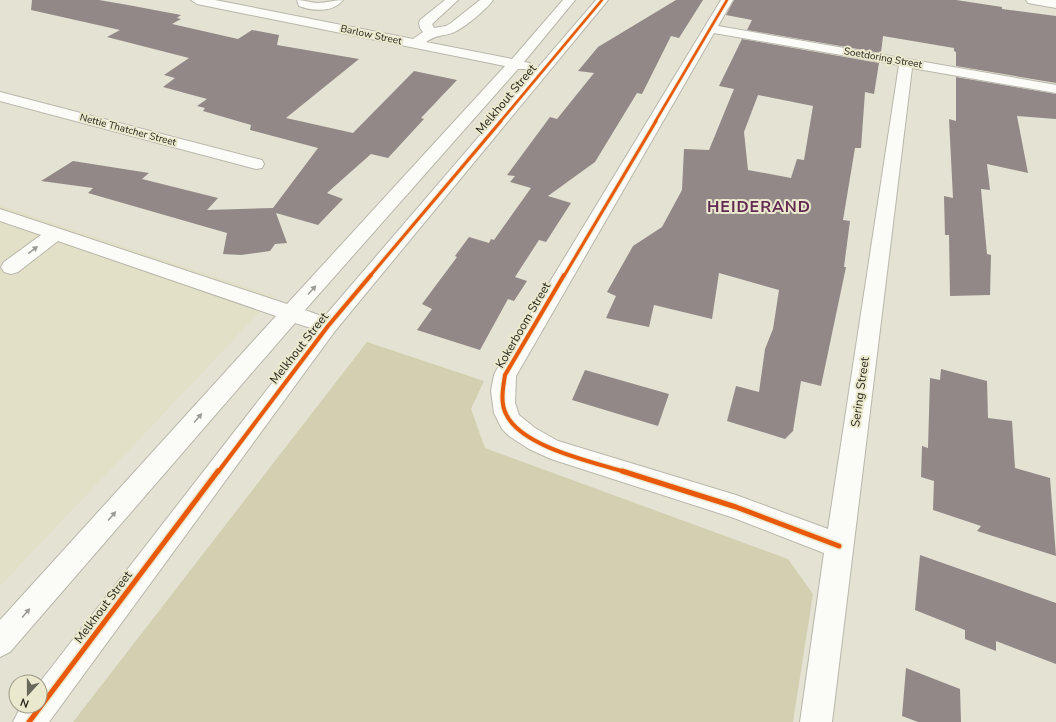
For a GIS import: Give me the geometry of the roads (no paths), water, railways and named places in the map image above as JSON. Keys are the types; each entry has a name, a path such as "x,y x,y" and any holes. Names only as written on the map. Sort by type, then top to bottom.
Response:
{"street":[{"name":"Barlow Street","path":"197,0 544,70"},
{"path":"291,19 306,3 328,6 337,0"},
{"path":"432,32 426,28 425,23 452,0"},
{"path":"415,44 432,32 449,30 456,26 487,0"},
{"name":"Melkhout Street","path":"0,642 290,314 514,64 569,0"},
{"name":"Melkhout Street","path":"28,722 328,326 602,0"},
{"name":"Kokerboom Street","path":"727,0 505,375 501,395 506,419 527,436 551,448 736,507 839,546"},
{"path":"1032,0 1056,4"},
{"name":"Soetdoring Street","path":"710,28 1056,88"},
{"name":"Sering Street","path":"816,722 906,62"},
{"name":"Nettie Thatcher Street","path":"0,96 256,164"},
{"path":"0,215 328,326"},
{"path":"11,266 56,234"}],"district":[{"name":"HEIDERAND","path":"759,207"}]}
